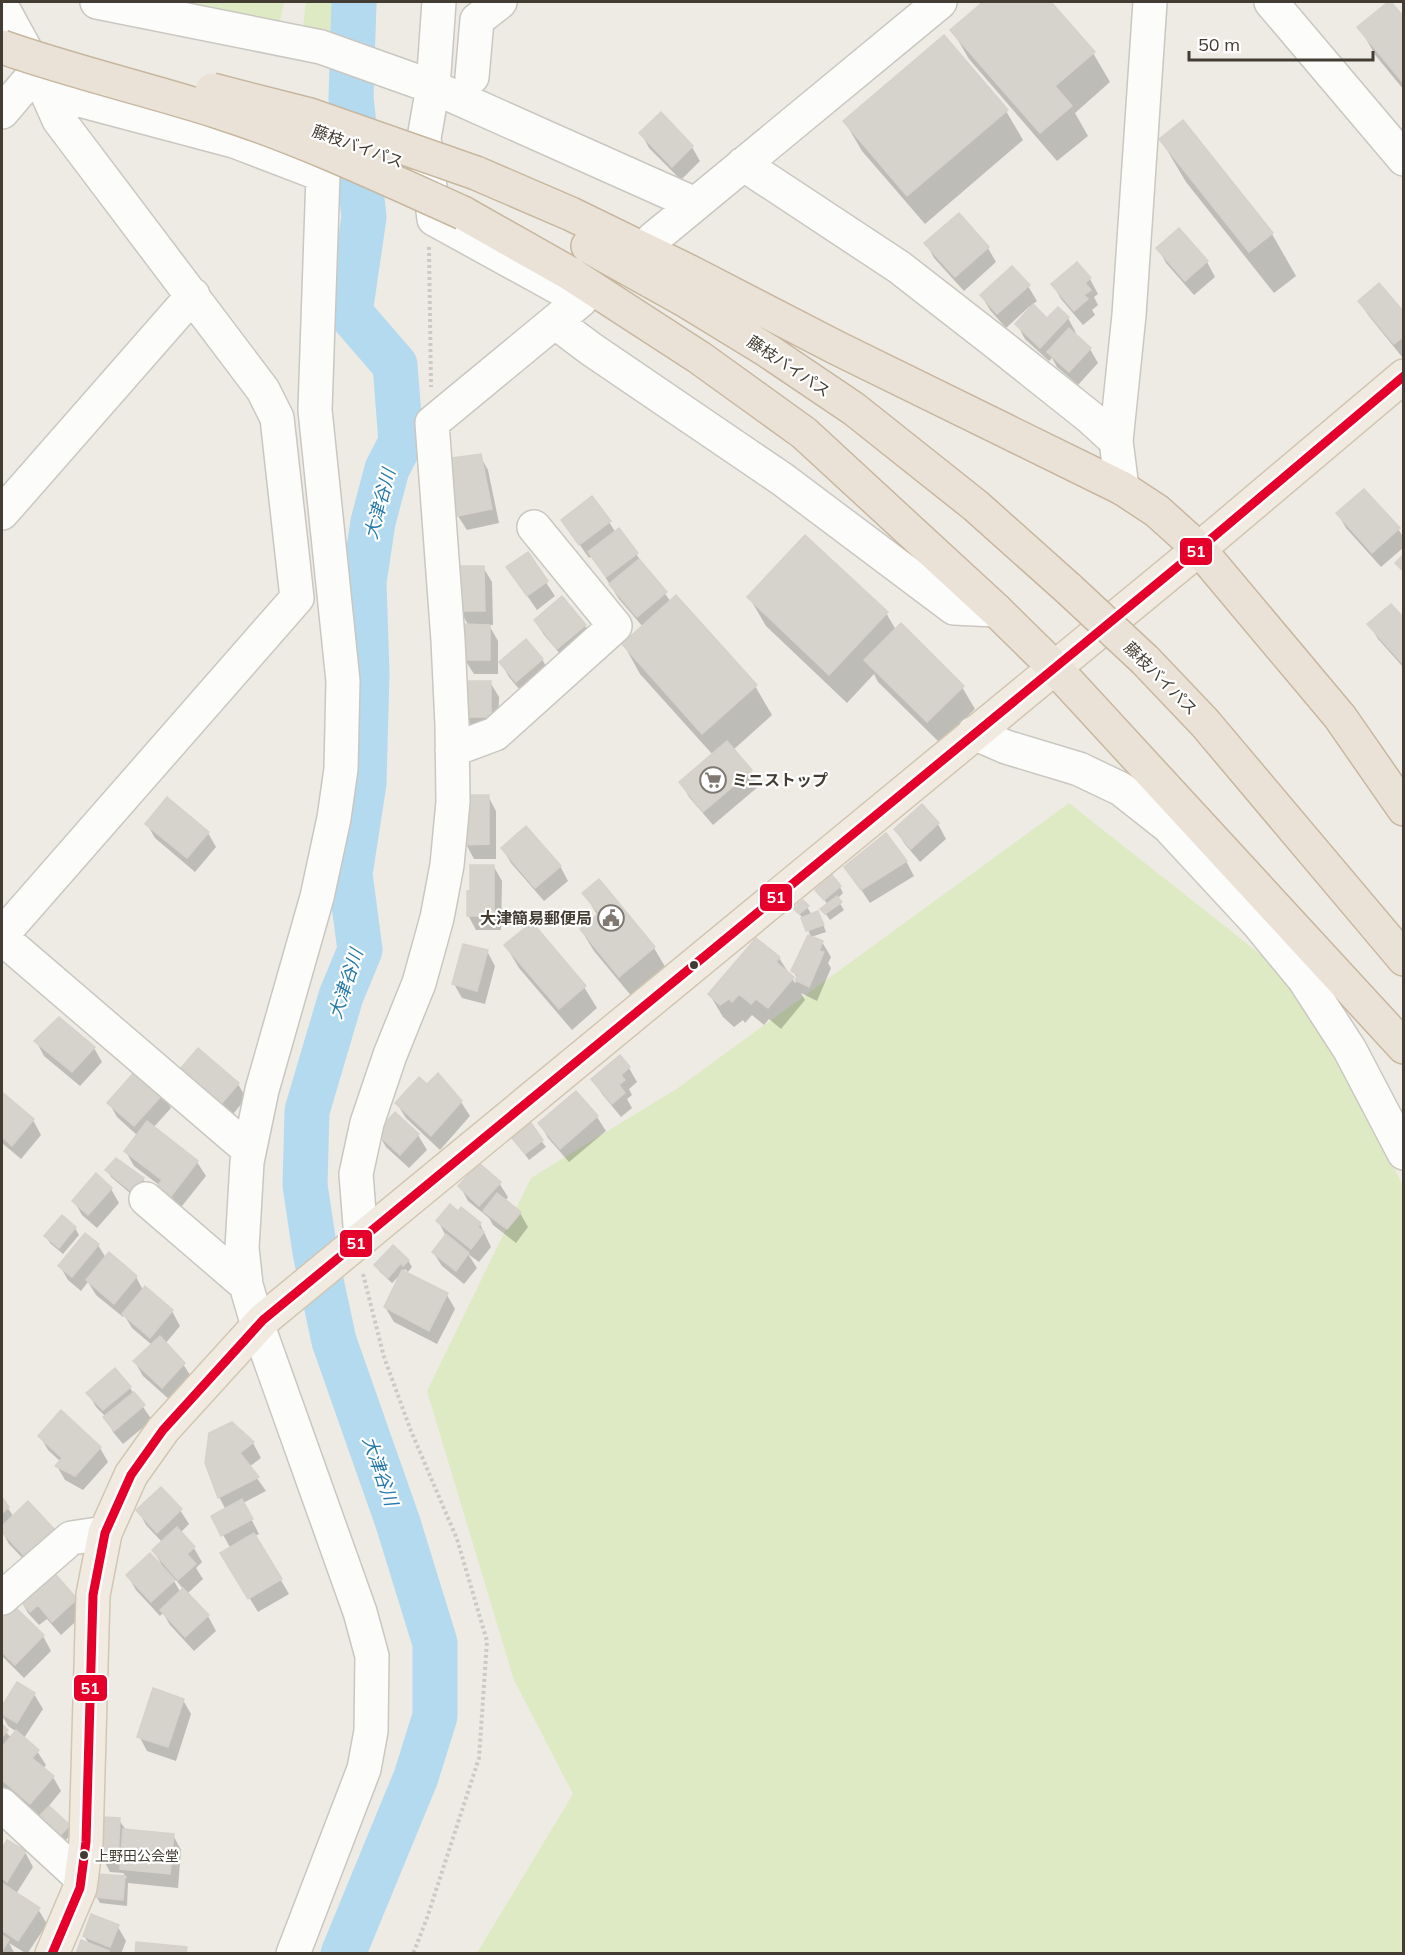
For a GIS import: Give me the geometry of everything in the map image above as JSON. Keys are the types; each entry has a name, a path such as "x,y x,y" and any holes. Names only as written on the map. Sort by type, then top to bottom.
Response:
{"highway":[{"path":"2,40 56,51 310,115 468,192 569,273 700,358 804,433 996,610 1054,668 1404,1047"},
{"path":"2,47 55,66 221,113 348,160 468,192 571,214 1122,488 1157,511 1199,549 1340,717 1404,809"},
{"name":"藤枝バイパス","path":"468,192 594,249 683,299 768,351 854,409 948,483 1145,660 1213,732 1404,959"}],"main road":[{"path":"52,1953 80,1888 86,1842 93,1595 105,1533 131,1474 163,1430 261,1323 1199,549 1404,376"}],"street":[{"path":"97,2 321,47 429,85 695,204"},
{"path":"357,1242 356,1174 367,1123 390,1055 419,983 437,918 447,865 451,823 452,750 448,640 432,423 581,300 434,219 424,138 439,2"},
{"path":"472,77 477,20 500,2"},
{"path":"653,239 940,2"},
{"path":"1122,488 1116,441 1129,315 1150,2"},
{"path":"1271,2 1404,159"},
{"path":"2,7 42,81 59,120 263,390 277,418 297,598 2,936 249,1150"},
{"path":"2,112 42,81"},
{"path":"42,81 234,141 323,175 315,410 344,681 341,769 334,818 317,897 262,1090 249,1150 242,1248 246,1285 360,1612 372,1656 371,1731 364,1769 293,1953"},
{"path":"743,164 899,267 1016,358 1116,441"},
{"path":"2,513 193,295"},
{"path":"555,322 782,479 954,608 996,610"},
{"path":"452,750 495,734 615,626 534,527"},
{"path":"974,733 1005,747 1079,769 1121,789 1168,826 1257,922 1305,979 1350,1050 1404,1153"},
{"path":"146,1199 246,1285"},
{"path":"2,1598 71,1538 105,1533"},
{"path":"2,1805 81,1878"}],"path":[{"path":"429,245 432,423"},
{"path":"357,1242 384,1357 411,1431 456,1539 487,1641 478,1758 427,1918 413,1953"}],"green space":[{"path":"178,2 284,2 280,21"},
{"path":"306,2 377,2 373,42 303,27"},
{"path":"1069,803 1317,999 1403,1187 1403,1953 477,1953 573,1794 514,1680 427,1391 531,1178 678,1088"}],"building":[{"path":"983,2 1051,2 1095,52 1055,86 1072,106 1040,133 950,30"},
{"path":"1391,2 1404,17 1404,84 1357,27"},
{"path":"944,35 1008,110 907,196 843,121"},
{"path":"661,112 693,146 672,167 639,133"},
{"path":"1183,120 1273,233 1249,252 1159,139"},
{"path":"959,213 989,247 955,277 924,243"},
{"path":"1179,228 1208,261 1185,281 1156,248"},
{"path":"1077,262 1091,278 1085,283 1091,290 1084,295 1088,299 1074,311 1051,284"},
{"path":"1012,266 1030,285 997,314 980,295"},
{"path":"1379,283 1404,312 1404,336 1394,344 1358,301"},
{"path":"1033,304 1047,318 1058,307 1069,317 1040,348 1015,324"},
{"path":"1069,328 1091,348 1069,372 1047,352"},
{"path":"481,454 492,509 457,516 445,459"},
{"path":"1364,489 1400,528 1372,553 1336,513"},
{"path":"592,496 611,521 579,545 561,520"},
{"path":"619,528 638,553 606,577 588,552"},
{"path":"805,535 888,612 829,675 747,597"},
{"path":"528,552 548,581 527,596 506,567"},
{"path":"1404,554 1404,572 1395,563"},
{"path":"639,559 667,592 637,617 609,584"},
{"path":"458,566 484,566 485,611 459,611"},
{"path":"676,595 757,685 702,734 622,644"},
{"path":"562,596 586,625 557,649 534,620"},
{"path":"1391,604 1404,618 1404,665 1367,624"},
{"path":"901,623 964,686 927,722 864,660"},
{"path":"464,624 490,625 490,660 464,660"},
{"path":"526,639 543,659 516,682 499,662"},
{"path":"464,681 491,681 491,717 464,717"},
{"path":"727,741 752,770 703,812 679,782"},
{"path":"464,795 489,795 489,844 464,845"},
{"path":"167,797 209,832 187,858 145,824"},
{"path":"922,804 939,823 911,849 894,829"},
{"path":"526,826 561,866 535,888 501,848"},
{"path":"886,833 907,861 861,890 844,867"},
{"path":"470,865 494,865 494,916 467,916"},
{"path":"832,875 841,886 824,900 815,890"},
{"path":"599,879 655,947 619,977 580,929 599,913 582,893"},
{"path":"837,896 842,902 825,914 820,909"},
{"path":"803,900 809,906 799,914 793,908"},
{"path":"818,911 824,925 806,931 801,918"},
{"path":"532,922 586,986 559,1009 504,945"},
{"path":"808,935 823,941 819,951 824,952 809,987 795,980 798,975 791,971"},
{"path":"756,938 780,957 776,962 794,977 768,1008 756,999 751,1004 739,994 732,1002 729,999 720,1005 708,994"},
{"path":"463,944 488,950 477,991 452,984"},
{"path":"59,1017 95,1047 72,1072 34,1041"},
{"path":"198,1048 239,1083 217,1109 175,1075"},
{"path":"620,1055 630,1067 621,1075 625,1080 619,1085 625,1093 612,1104 591,1079"},
{"path":"137,1069 164,1093 134,1126 107,1103"},
{"path":"438,1073 462,1101 431,1136 395,1103 419,1077 427,1084"},
{"path":"576,1091 598,1116 560,1149 538,1123"},
{"path":"2,1092 34,1119 12,1146 2,1137"},
{"path":"395,1112 419,1134 400,1155 376,1133"},
{"path":"147,1121 198,1161 166,1203 152,1193 162,1180 124,1151"},
{"path":"531,1123 543,1140 525,1154 512,1138"},
{"path":"116,1158 144,1178 133,1193 105,1170"},
{"path":"479,1163 501,1182 479,1206 458,1186"},
{"path":"96,1173 112,1188 88,1215 72,1201"},
{"path":"497,1193 521,1212 507,1229 483,1211"},
{"path":"450,1204 458,1211 461,1207 481,1223 478,1227 484,1232 471,1249 436,1221"},
{"path":"62,1215 76,1227 59,1248 44,1236"},
{"path":"85,1233 99,1244 72,1277 58,1266"},
{"path":"446,1234 469,1253 456,1271 432,1252"},
{"path":"393,1245 409,1260 403,1266 401,1263 388,1278 374,1265"},
{"path":"109,1252 137,1276 114,1304 86,1280"},
{"path":"402,1270 448,1293 429,1331 384,1307"},
{"path":"145,1286 173,1310 150,1338 122,1314"},
{"path":"160,1336 185,1363 162,1388 133,1361"},
{"path":"115,1368 131,1387 103,1410 86,1393"},
{"path":"134,1392 145,1405 114,1431 103,1417"},
{"path":"61,1410 101,1447 75,1476 55,1466 62,1458 38,1436"},
{"path":"232,1422 254,1442 240,1453 259,1477 218,1498 205,1463 209,1433"},
{"path":"161,1487 182,1509 157,1533 136,1510"},
{"path":"2,1497 9,1507 2,1513"},
{"path":"242,1499 253,1519 221,1536 211,1516"},
{"path":"28,1501 56,1531 27,1559 2,1532 2,1526"},
{"path":"177,1527 195,1547 187,1554 196,1564 178,1580 152,1550"},
{"path":"254,1533 282,1579 248,1599 220,1553"},
{"path":"150,1553 175,1580 151,1602 126,1575"},
{"path":"51,1569 77,1599 52,1622 38,1605 30,1612 18,1598"},
{"path":"183,1588 209,1615 185,1637 160,1610"},
{"path":"13,1605 44,1635 15,1665 2,1652 2,1617"},
{"path":"17,1682 35,1693 17,1723 2,1714 2,1706"},
{"path":"153,1688 184,1699 168,1747 137,1737"},
{"path":"2,1724 8,1730 2,1737"},
{"path":"16,1730 39,1750 32,1758 54,1776 30,1804 2,1780 2,1747"},
{"path":"49,1806 70,1825 54,1842 33,1823"},
{"path":"103,1817 120,1818 118,1859 100,1858"},
{"path":"123,1829 174,1834 170,1874 120,1869"},
{"path":"7,1840 26,1851 7,1882 2,1878 2,1848"},
{"path":"96,1874 125,1876 123,1900 94,1897"},
{"path":"3,1884 40,1908 18,1941 2,1930"},
{"path":"91,1914 119,1925 110,1947 83,1936"},
{"path":"2,1935 9,1940 2,1951"},
{"path":"81,1940 109,1951 108,1954 76,1954"},
{"path":"136,1942 187,1947 186,1954 135,1954"}],"waterway":[{"name":"大津谷川","path":"343,1954 416,1777 435,1716 435,1643 398,1523 334,1341 315,1252 305,1185 307,1111 341,996 360,950 350,874 364,783 367,674 364,582 373,522 387,469 401,442 395,365 350,313 364,217 351,98 354,2"}],"transit line":[{"name":"51","path":"52,1954 80,1888 86,1842 93,1595 105,1533 131,1475 163,1430 263,1320 1199,549 1404,376"}],"place":[{"name":"ミニストップ","path":"713,780"},
{"name":"大津簡易郵便局","path":"611,918"},
{"name":"上野田公会堂","path":"84,1855"}]}
